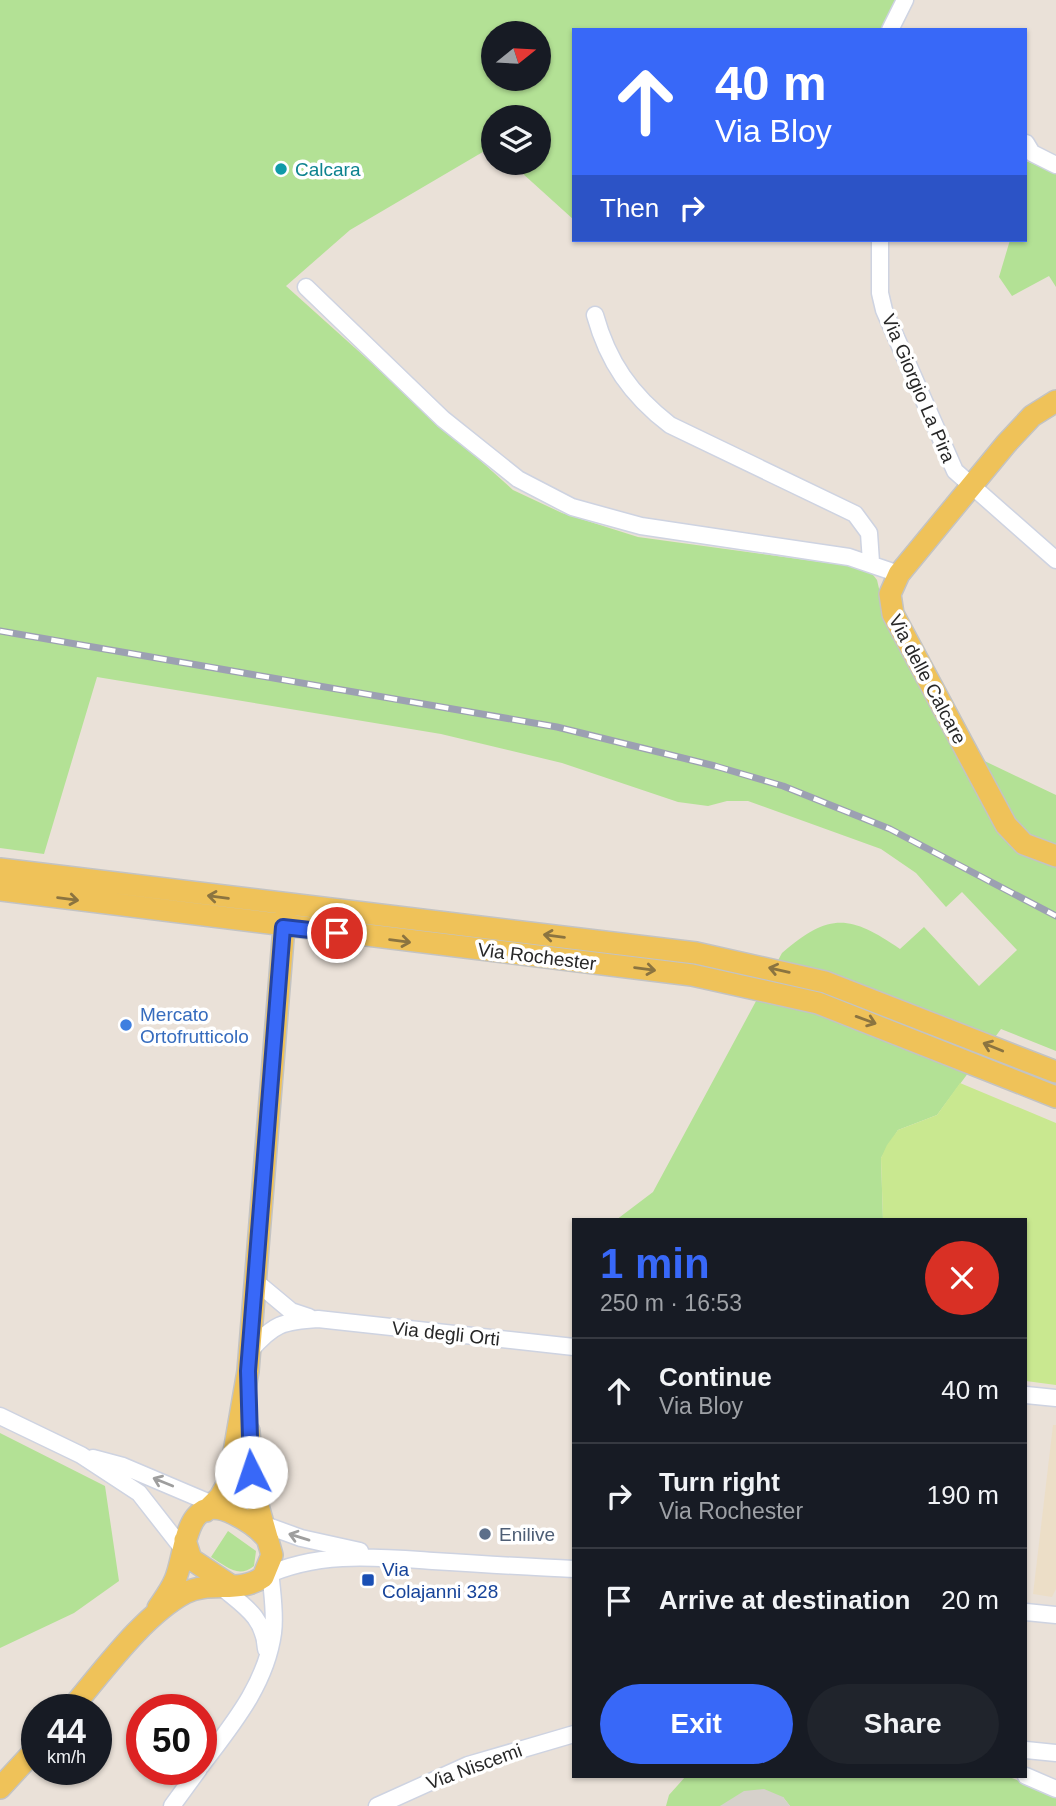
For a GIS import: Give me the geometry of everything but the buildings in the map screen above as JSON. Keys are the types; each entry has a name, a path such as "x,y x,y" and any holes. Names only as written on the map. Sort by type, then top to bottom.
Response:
{"main road":[{"name":"Via delle Calcare","path":"1056,401 1032,416 970,487 899,574 890,594 893,614 1014,836 1024,844 1056,856"},
{"name":"Via Rochester","path":"0,869 652,947 778,969 880,1001 1056,1072"},
{"name":"Via Rochester","path":"0,890 283,927 649,969 773,991 872,1022 1056,1097"},
{"path":"220,1510 234,1462 249,1361 286,905"},
{"path":"146,1624 183,1594 254,1584 268,1573 267,1534 249,1457 249,1361"},
{"path":"220,1510 267,1534"},
{"path":"84,1694 146,1624 175,1581 189,1554 191,1522 220,1510"},
{"path":"189,1554 225,1586"},
{"path":"0,1788 21,1765"}],"street":[{"path":"891,28 905,0"},
{"path":"1027,145 1032,153 1056,165"},
{"name":"Via Giorgio La Pira","path":"880,242 880,293 884,310 950,462 970,487 1056,560"},
{"path":"306,287 443,419 518,479 572,507 641,526 871,562 899,574"},
{"path":"595,315 608,354 631,390 649,409 670,425 855,514 870,533 871,562"},
{"path":"249,1361 264,1335 289,1316 255,1281"},
{"name":"Via degli Orti","path":"253,1310 318,1320 572,1347"},
{"path":"1027,1395 1056,1398"},
{"path":"0,1416 81,1455 139,1493 189,1554"},
{"path":"81,1455 123,1466 220,1510"},
{"path":"267,1534 301,1538 390,1557"},
{"path":"217,1745 245,1708 273,1633 268,1573 292,1564 328,1559 390,1557 572,1569"},
{"path":"273,1612 279,1583 292,1564"},
{"path":"225,1586 251,1609 260,1621 266,1655"},
{"path":"1027,1612 1056,1615"},
{"name":"Via Niscemi","path":"377,1806 468,1765 572,1735"},
{"path":"1027,1750 1056,1753"},
{"path":"1027,1776 1056,1789"},
{"path":"172,1806 187,1785"}],"shaded area":[{"path":"1053,1425 1056,1425 1056,1589 1052,1597 1033,1594"},
{"path":"764,1789 783,1797 790,1806 720,1806 744,1791"}],"green space":[{"path":"0,0 900,0 883,28 572,28 572,218 524,175 551,175 551,105 481,105 481,153 350,230 286,286 513,490 562,513 638,537 870,571 877,580 885,614 953,746 1056,795 1056,1051 1001,1029 982,1055 1056,1087 980,1057 937,1115 898,1130 881,1158 883,1218 619,1218 653,1192 782,953 799,940 814,930 840,923 867,930 900,949 924,927 979,986 1017,950 962,892 946,907 916,873 881,849 748,801 727,801 708,806 678,802 562,763 441,734 97,677 44,854 0,848"},
{"path":"1027,161 1056,173 1056,287 1049,276 1012,296 999,277 1009,242 1027,242"},
{"path":"960,1083 1056,1123 1056,1385 1027,1381 1027,1218 883,1218 881,1158 887,1145 898,1130 937,1115"},
{"path":"0,1433 105,1486 119,1581 74,1613 0,1648"},
{"path":"228,1531 256,1551 254,1566 248,1570 232,1570 211,1557"},
{"path":"684,1778 1012,1778 1056,1796 1056,1806 790,1806 783,1797 720,1806 666,1806 669,1795"}],"railway":[{"path":"0,631 557,727 715,766 783,786 890,829 1056,916"}],"place":[{"name":"Calcara","path":"281,169"},
{"name":"Mercato Ortofrutticolo","path":"126,1025"},
{"name":"Enilive","path":"485,1534"},
{"name":"Via Colajanni 328","path":"368,1580"}],"route":[{"path":"251,1472 248,1371 283,927 337,933"}]}
